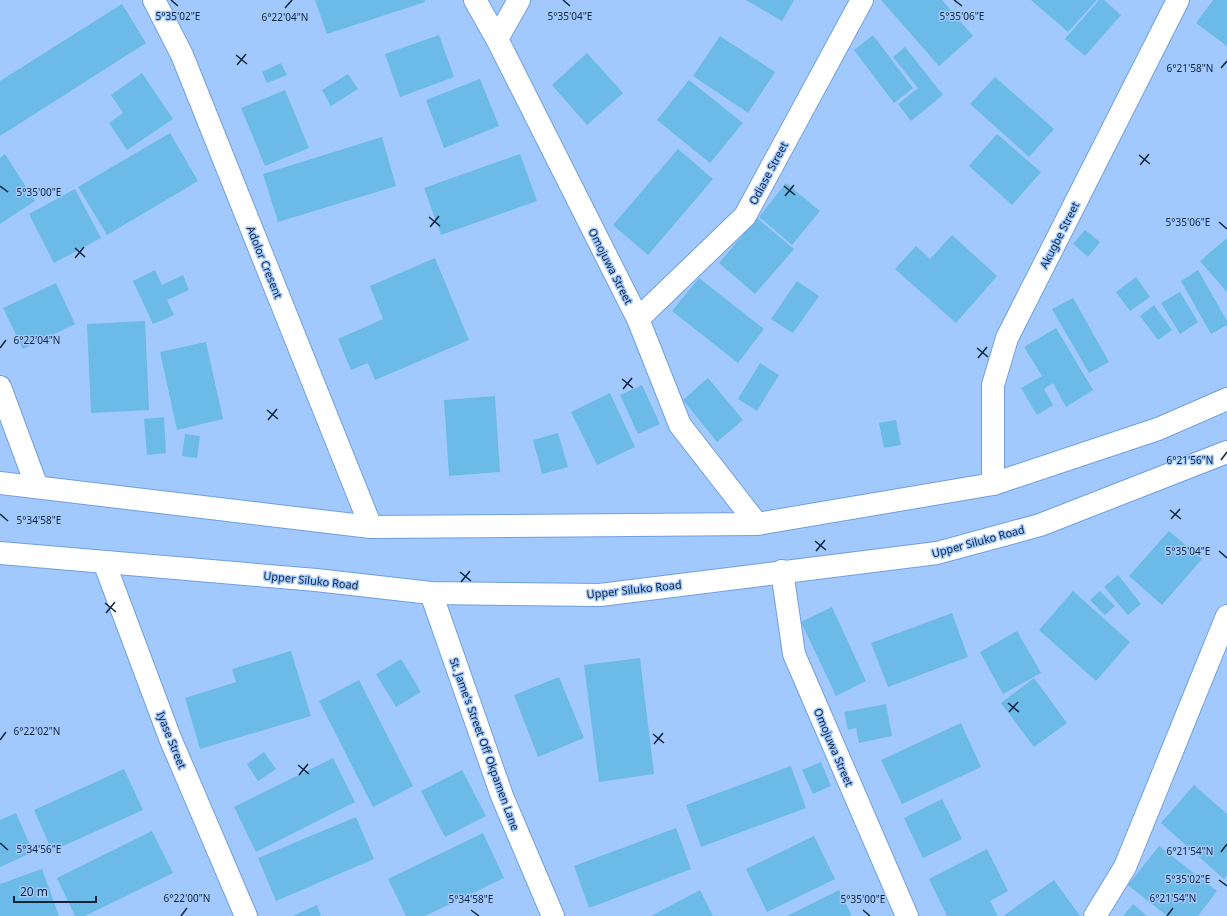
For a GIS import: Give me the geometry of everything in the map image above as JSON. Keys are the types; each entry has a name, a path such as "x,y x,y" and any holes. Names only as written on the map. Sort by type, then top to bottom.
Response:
{"street":[{"name":"Adolor Cresent","path":"154,0 182,55 371,527"},
{"name":"Omojuwa Street","path":"475,0 497,39 638,319 680,425 757,524"},
{"path":"497,39 519,0"},
{"name":"Odiase Street","path":"638,319 744,216 862,0"},
{"name":"Akugbe Street","path":"993,484 994,385 1007,338 1178,0"},
{"path":"0,387 37,487"},
{"path":"0,483 371,527 757,524 993,484 1158,429 1227,399"},
{"name":"Upper Siluko Road","path":"0,553 316,580 431,593 600,595 782,571 937,553 1040,525 1227,452"},
{"name":"Iyase Street","path":"104,562 170,738 246,916"},
{"name":"Omojuwa Street","path":"782,571 794,654 907,916"},
{"name":"St. Jame's Street Off Okpamen Lane","path":"431,593 502,796 553,916"},
{"path":"1095,916 1125,867 1227,616"}],"building":[{"path":"315,0 425,0 425,2 327,34"},
{"path":"746,0 794,0 782,21"},
{"path":"881,0 942,0 973,36 939,66"},
{"path":"1031,0 1097,0 1068,32"},
{"path":"1099,0 1104,0 1121,15 1085,56 1065,39"},
{"path":"1213,0 1227,0 1227,46 1196,23"},
{"path":"122,4 146,43 0,136 0,81"},
{"path":"439,35 454,77 400,97 385,54"},
{"path":"873,35 913,88 894,103 854,50"},
{"path":"720,36 775,72 748,113 693,76"},
{"path":"905,47 943,95 911,121 898,104 918,88 893,57"},
{"path":"587,53 623,93 587,125 552,85"},
{"path":"281,63 287,75 267,83 262,72"},
{"path":"142,73 173,119 127,150 109,123 123,113 111,95"},
{"path":"348,74 358,89 331,106 322,90"},
{"path":"995,77 1054,129 1029,157 970,104"},
{"path":"480,79 499,126 444,148 426,100"},
{"path":"689,80 743,123 710,163 657,120"},
{"path":"285,90 309,148 265,166 241,108"},
{"path":"170,133 198,181 107,235 78,187"},
{"path":"997,134 1041,172 1012,205 969,166"},
{"path":"382,137 396,186 278,222 263,174"},
{"path":"678,149 713,179 648,255 613,225"},
{"path":"5,154 35,201 0,224 0,158"},
{"path":"520,154 537,201 441,235 424,188"},
{"path":"786,183 820,211 792,245 759,217"},
{"path":"75,189 101,238 54,263 29,214"},
{"path":"757,218 794,249 755,294 719,263"},
{"path":"1085,230 1100,242 1088,257 1073,244"},
{"path":"952,235 997,276 956,323 895,269 916,246 930,259"},
{"path":"1227,238 1227,292 1200,261"},
{"path":"435,258 469,340 375,380 368,363 351,370 338,339 383,319 370,286"},
{"path":"155,270 162,285 183,275 189,290 167,300 174,315 153,324 133,281"},
{"path":"1198,270 1227,321 1227,325 1211,334 1181,281"},
{"path":"1136,277 1150,297 1130,311 1116,292"},
{"path":"699,278 764,329 738,363 672,311"},
{"path":"797,281 819,296 793,333 771,319"},
{"path":"56,283 75,324 23,349 3,308"},
{"path":"1180,292 1198,322 1180,334 1161,303"},
{"path":"1073,298 1109,362 1089,373 1052,309"},
{"path":"1154,305 1172,330 1158,340 1140,316"},
{"path":"145,321 149,410 91,413 87,324"},
{"path":"1056,328 1093,390 1066,407 1053,383 1044,389 1053,405 1037,415 1021,388 1042,376 1024,347"},
{"path":"206,342 223,419 177,430 160,352"},
{"path":"760,363 779,375 757,411 738,399"},
{"path":"708,378 743,420 717,442 683,400"},
{"path":"642,385 660,424 638,434 620,395"},
{"path":"610,393 635,447 597,465 571,412"},
{"path":"495,396 500,472 449,476 444,400"},
{"path":"164,417 166,453 147,455 144,419"},
{"path":"896,420 901,445 884,448 879,423"},
{"path":"558,433 568,467 542,474 533,440"},
{"path":"185,434 200,436 197,458 182,456"},
{"path":"1169,531 1202,559 1162,605 1129,576"},
{"path":"1118,575 1141,604 1128,615 1104,587"},
{"path":"1073,591 1130,642 1096,681 1039,630"},
{"path":"1100,591 1115,606 1105,615 1090,600"},
{"path":"832,607 866,681 836,696 801,622"},
{"path":"952,613 968,657 888,687 871,643"},
{"path":"1017,631 1041,673 1003,694 980,652"},
{"path":"291,651 311,716 200,749 185,698 236,682 232,669"},
{"path":"640,658 654,774 599,782 584,665"},
{"path":"401,659 421,692 396,707 376,674"},
{"path":"559,677 584,738 538,757 514,695"},
{"path":"1034,678 1067,723 1034,747 1001,703"},
{"path":"359,680 413,786 373,807 319,701"},
{"path":"886,704 892,736 859,743 856,728 848,730 844,712"},
{"path":"961,723 981,767 902,804 881,760"},
{"path":"264,752 276,769 258,781 247,764"},
{"path":"333,758 355,802 256,852 234,807"},
{"path":"821,762 831,786 813,794 802,770"},
{"path":"791,766 806,808 701,847 686,805"},
{"path":"124,769 143,810 52,851 34,810"},
{"path":"462,770 486,816 445,837 421,791"},
{"path":"1194,785 1227,814 1227,875 1224,879 1161,823"},
{"path":"942,799 962,839 923,858 904,818"},
{"path":"16,813 33,852 0,867 0,820"},
{"path":"356,817 374,859 276,901 258,858"},
{"path":"676,828 691,869 589,908 574,866"},
{"path":"152,831 173,873 85,916 75,916 57,878"},
{"path":"483,833 504,878 425,916 406,916 388,879"},
{"path":"814,836 835,879 767,912 746,869"},
{"path":"1159,846 1217,891 1198,916 1167,916 1128,885"},
{"path":"987,849 1008,891 990,901 998,916 947,916 929,879"},
{"path":"42,869 59,916 0,916 0,884"},
{"path":"1054,880 1080,916 1003,916"},
{"path":"700,890 713,916 651,916"},
{"path":"839,890 852,916 787,916"},
{"path":"1133,904 1147,916 1123,916"},
{"path":"317,905 321,916 293,916"}]}
